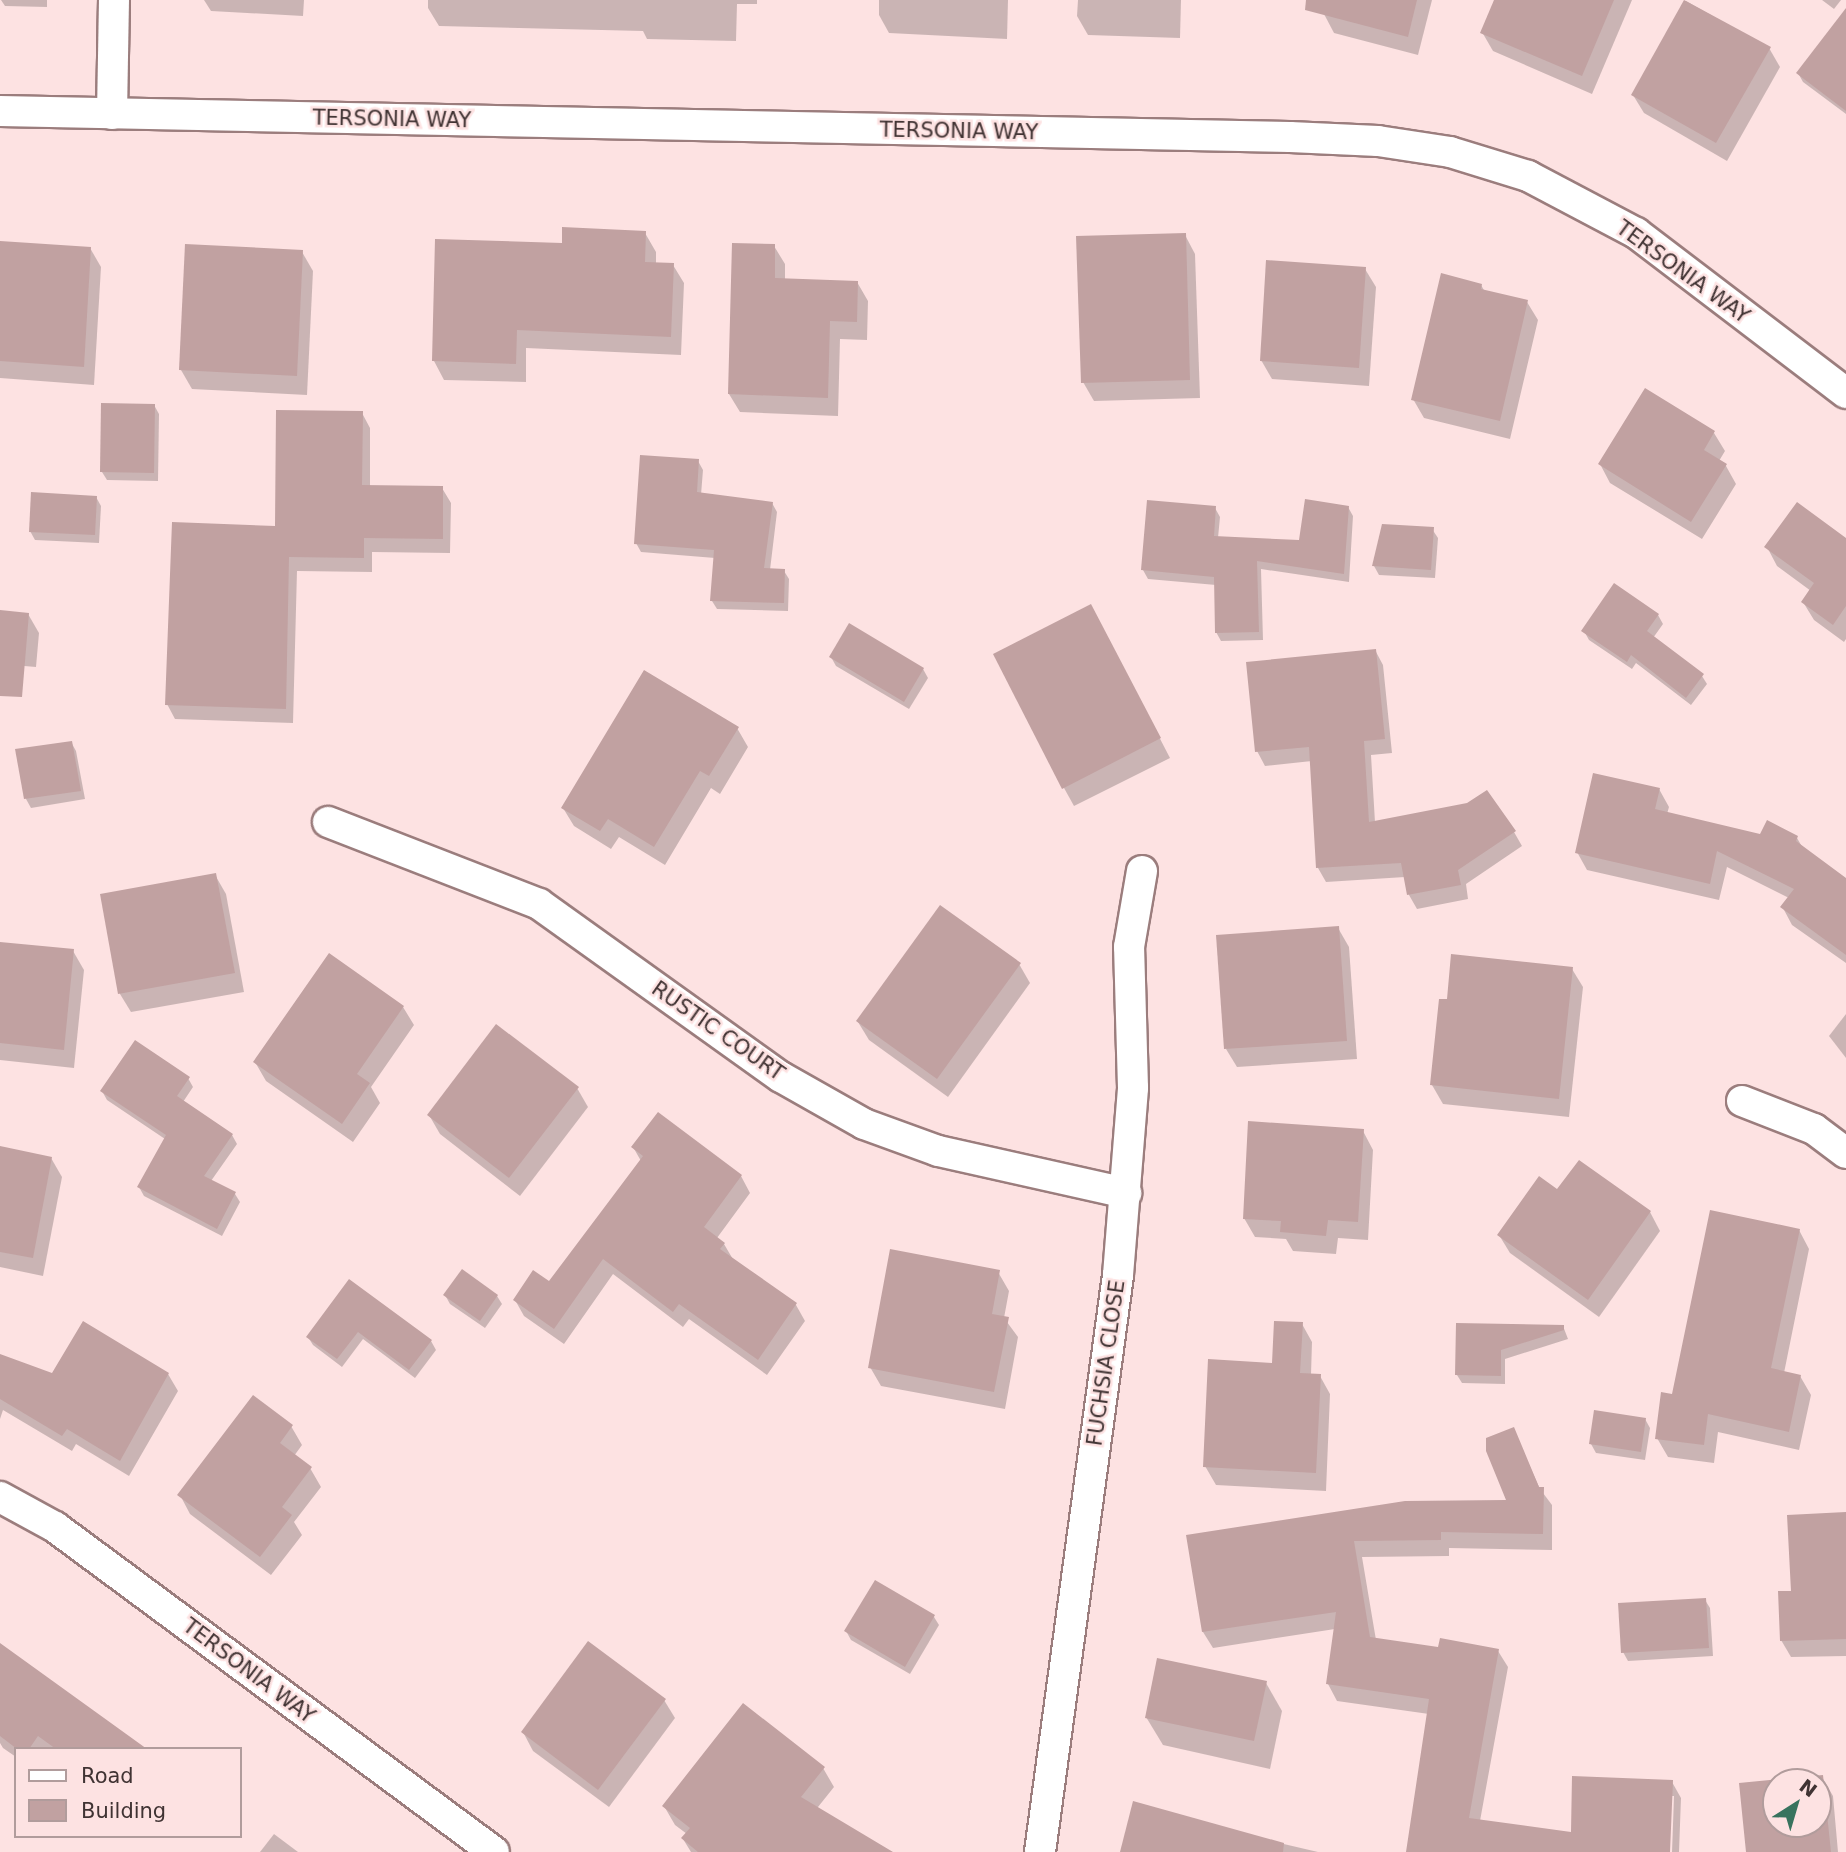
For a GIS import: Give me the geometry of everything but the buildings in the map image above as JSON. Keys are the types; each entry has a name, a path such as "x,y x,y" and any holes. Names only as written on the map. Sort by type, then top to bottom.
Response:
{"street":[{"path":"112,114 114,0"},
{"name":"TERSONIA WAY","path":"0,111 1378,141 1450,152 1528,176 1636,233 1846,393"},
{"name":"RUSTIC COURT","path":"328,822 538,904 781,1077 864,1124 938,1151 1126,1193"},
{"name":"FUCHSIA CLOSE","path":"1040,1852 1118,1275 1133,1088 1129,947 1142,871"},
{"path":"1742,1101 1815,1129 1846,1153"},
{"name":"TERSONIA WAY","path":"0,1497 55,1527 494,1852"}]}
